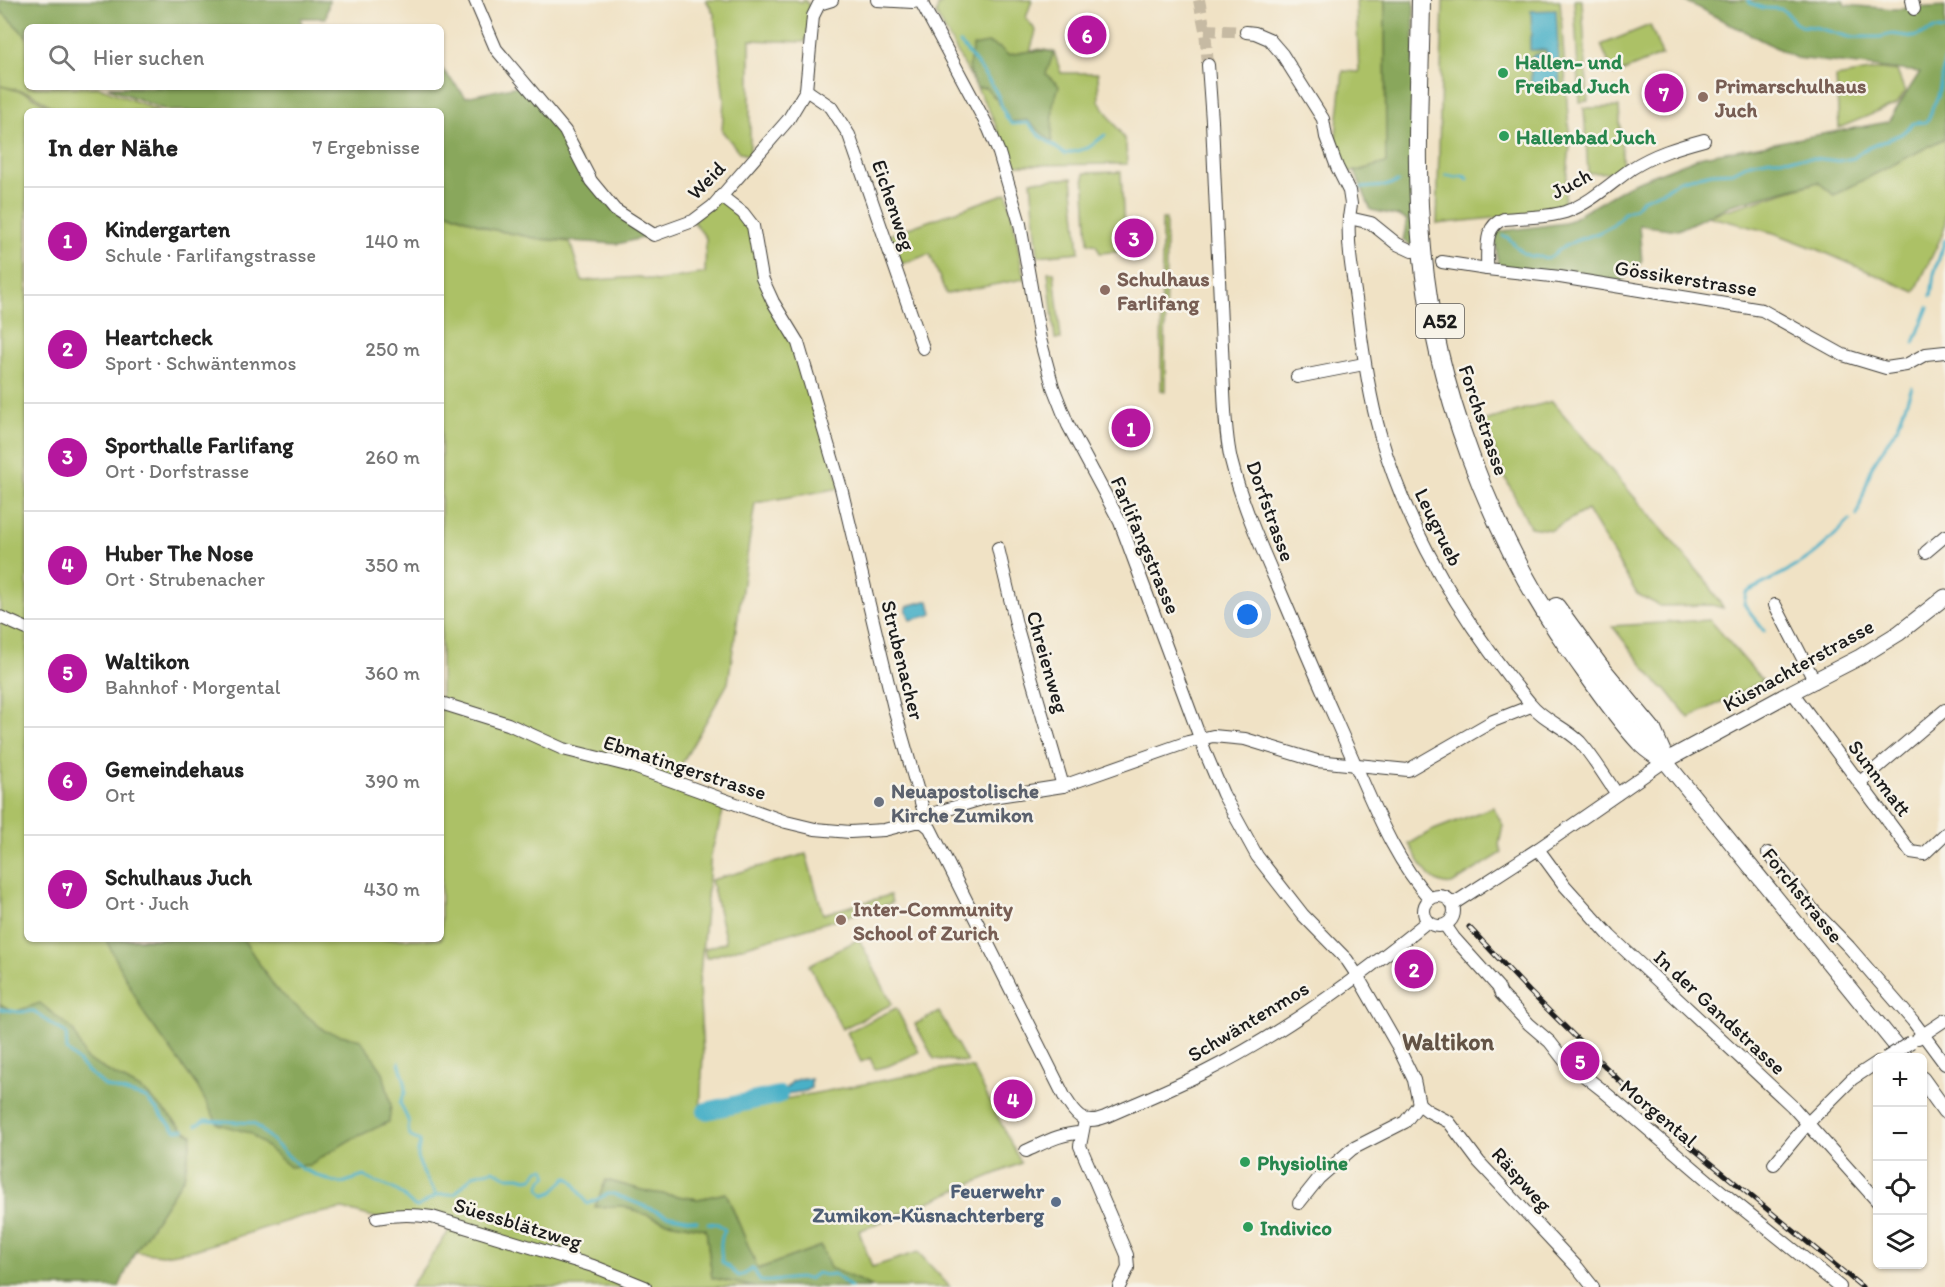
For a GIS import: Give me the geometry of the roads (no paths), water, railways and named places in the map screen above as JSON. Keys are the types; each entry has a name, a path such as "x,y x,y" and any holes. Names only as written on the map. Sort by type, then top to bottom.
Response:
{"highway":[{"name":"Forchstrasse","path":"1421,0 1419,185 1422,247 1435,336 1459,423 1490,504 1546,612 1583,668 1623,722 1641,744 1665,761"},
{"name":"Forchstrasse","path":"1429,0 1426,154 1429,247 1438,310 1458,396 1487,474 1526,556 1562,616 1652,730 1665,761"}],"main road":[{"name":"Küsnachterstrasse","path":"1665,761 1860,657 1899,633 1945,597"},
{"name":"Forchstrasse","path":"1665,761 1902,1053"},
{"path":"1927,1084 1945,1111"}],"street":[{"name":"Weid","path":"475,0 496,49 565,131 591,181 615,210 654,235 693,221 713,206 788,120 806,90 814,2 832,0"},
{"path":"877,0 913,2 921,0"},
{"name":"Farlifangstrasse","path":"921,0 989,129 999,153 1020,224 1040,339 1053,387 1068,424 1120,522 1223,795 1257,856 1303,915 1347,960 1358,975 1397,1045 1413,1080 1419,1104"},
{"path":"1246,32 1269,39 1282,54 1323,119 1330,147 1349,191 1351,204 1349,218 1371,224 1412,251"},
{"name":"Dorfstrasse","path":"1208,65 1228,446 1241,496 1319,684 1395,851 1430,898"},
{"name":"Eichenweg","path":"806,90 831,107 849,135 923,348"},
{"name":"Juch","path":"1487,269 1490,231 1497,221 1565,212 1582,205 1657,154 1704,140"},
{"name":"Strubenacher","path":"721,196 743,213 753,226 762,278 772,302 798,343 841,488 894,708 924,819 1064,1096 1077,1116 1085,1120"},
{"name":"Leugrueb","path":"1349,218 1350,251 1364,364 1380,434 1402,498 1431,560 1465,615 1531,706 1564,728 1580,742 1617,794"},
{"name":"Gössikerstrasse","path":"1442,262 1560,277 1762,310 1843,354 1886,368 1906,365 1926,354 1945,352"},
{"path":"1297,377 1364,364"},
{"path":"1926,552 1945,536"},
{"name":"Chreienweg","path":"998,548 1017,628 1063,786"},
{"path":"1775,604 1815,681"},
{"path":"0,617 24,628"},
{"name":"Sunnmatt","path":"1792,692 1911,852 1924,854 1945,834"},
{"name":"Ebmatingerstrasse","path":"444,705 508,724 563,749 631,766 786,822 815,829 850,832 884,830 985,798 1063,786 1213,736 1237,737 1317,761 1355,764"},
{"path":"1355,764 1408,770 1493,721 1531,706"},
{"path":"1859,783 1945,710"},
{"path":"1453,904 1538,849 1665,761"},
{"name":"In der Gandstrasse","path":"1538,849 1565,886 1610,936 1808,1123 1873,1196"},
{"path":"1768,853 1814,911 1849,947 1923,1034 1945,1064"},
{"path":"1440,896 1450,900 1453,904 1454,914 1445,925 1436,925 1428,921 1424,912 1430,898 1440,896"},
{"name":"Schwäntenmos","path":"1085,1120 1106,1117 1205,1072 1275,1032 1358,975 1428,921"},
{"name":"Morgental","path":"1445,925 1457,942 1498,987 1501,994 1529,1024 1550,1042 1559,1056 1840,1287"},
{"path":"1894,1053 1945,1020"},
{"path":"1774,1164 1808,1123 1852,1079 1873,1065"},
{"path":"1299,1203 1328,1169 1352,1149 1405,1122 1419,1104"},
{"name":"Räspweg","path":"1419,1104 1449,1122 1479,1161 1593,1287"},
{"path":"1085,1120 1081,1150 1127,1255 1128,1268 1120,1285"},
{"path":"1026,1151 1059,1136 1070,1133 1082,1134"},
{"name":"Süessblätzweg","path":"377,1218 394,1214 432,1217 593,1266 645,1287"}],"water":[{"path":"1556,10 1560,87 1531,89 1531,59 1534,55 1541,54 1545,62 1547,58 1546,50 1530,50 1531,11"},
{"path":"929,601 932,614 910,620 906,609 908,606"},
{"path":"802,1078 811,1079 811,1088 806,1091 779,1095 793,1081"}],"waterway":[{"path":"1748,0 1764,8 1781,9 1801,26 1814,27 1849,37 1880,37 1892,34 1914,37 1935,29 1945,30"},
{"path":"960,43 995,90 1006,117 1012,124 1028,123 1039,135 1065,154 1088,148 1105,135"},
{"path":"1503,236 1507,237 1523,253 1548,258 1575,241 1612,226 1624,213 1635,208 1642,200 1667,189 1678,181 1712,173 1733,172 1750,163 1771,159 1813,158 1839,161 1854,158 1863,150 1901,134 1914,123 1925,122 1929,118 1938,97 1945,59"},
{"path":"1446,175 1464,176 1468,179"},
{"path":"1361,188 1385,186 1398,182"},
{"path":"1931,296 1934,274 1945,240"},
{"path":"1914,343 1928,307"},
{"path":"1857,515 1872,466 1898,426 1912,387"},
{"path":"1764,631 1744,604 1746,593 1808,558 1850,520"},
{"path":"0,1009 19,1012 34,1011 66,1033 67,1050 105,1086 146,1098 175,1130 184,1130"},
{"path":"399,1062 405,1082 405,1093 400,1103 409,1122 408,1130 411,1137 420,1141 418,1156 421,1168 437,1195"},
{"path":"706,1111 779,1095"},
{"path":"196,1125 205,1120 254,1123 302,1169 333,1182 342,1183 364,1176 393,1189 417,1207 437,1195 455,1194 473,1175 493,1170 508,1177 527,1179 533,1178 538,1170 544,1169 547,1176 542,1180 539,1188 545,1195 553,1192 567,1177 573,1181 587,1204 608,1194 614,1194 666,1215 697,1221"},
{"path":"708,1223 718,1224 725,1230 721,1241 722,1262 739,1276 753,1268 760,1281 809,1279 817,1273 834,1274 851,1287"}],"tunnel":[{"path":"1199,0 1205,30 1208,65"},
{"path":"1205,30 1246,32"}],"railway":[{"path":"1469,927 1529,991 1649,1110 1862,1287"}],"place":[{"name":"Gemeindehaus","path":"1087,35"},
{"name":"Hallen- und Freibad Juch","path":"1503,73"},
{"name":"Schulhaus Juch","path":"1664,93"},
{"name":"Primarschulhaus Juch","path":"1703,97"},
{"name":"Hallenbad Juch","path":"1504,136"},
{"name":"Sporthalle Farlifang","path":"1134,238"},
{"name":"Schulhaus Farlifang","path":"1105,290"},
{"name":"Kindergarten","path":"1131,428"},
{"name":"Neuapostolische Kirche Zumikon","path":"879,802"},
{"name":"Inter-Community School of Zurich","path":"841,920"},
{"name":"Heartcheck","path":"1414,969"},
{"name":"Waltikon","path":"1580,1061"},
{"name":"Huber The Nose","path":"1013,1099"},
{"name":"Physioline","path":"1245,1162"},
{"name":"Feuerwehr Zumikon-Küsnachterberg","path":"1056,1202"},
{"name":"Indivico","path":"1248,1227"}],"district":[{"name":"Waltikon","path":"1448,1041"}]}
